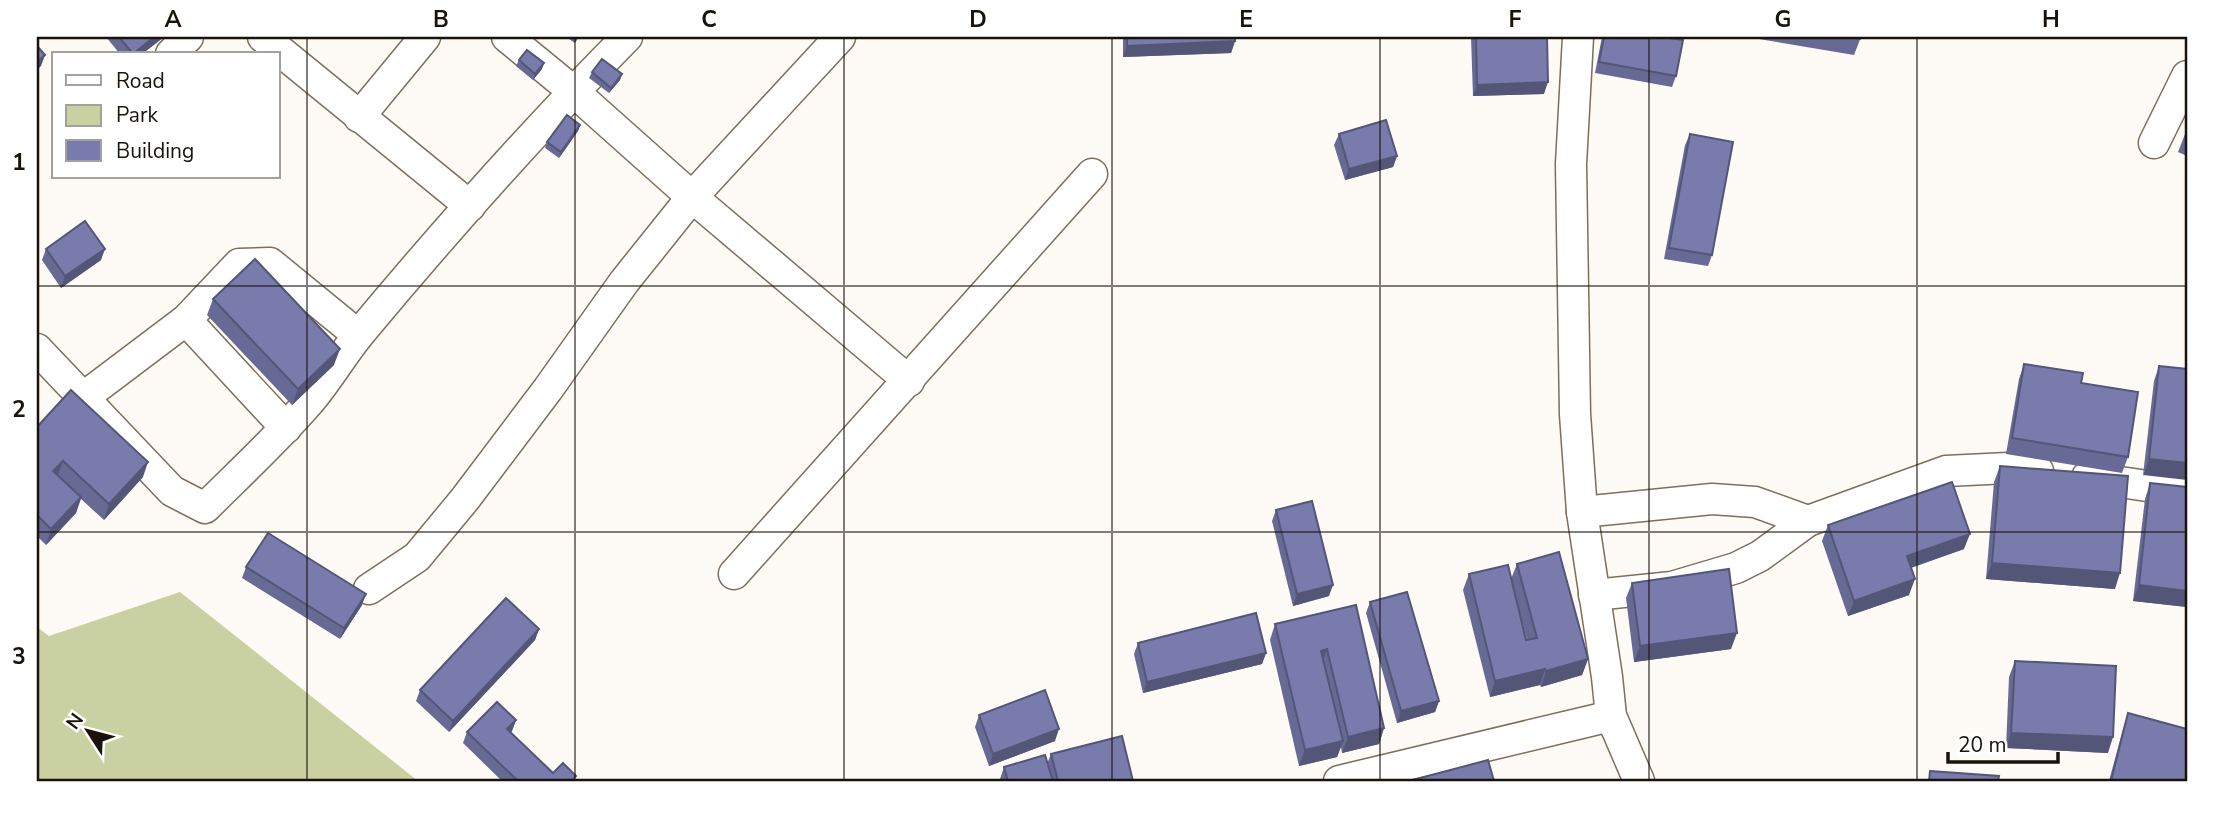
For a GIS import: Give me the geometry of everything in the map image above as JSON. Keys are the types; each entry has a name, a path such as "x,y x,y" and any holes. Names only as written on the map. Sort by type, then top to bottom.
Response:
{"street":[{"path":"173,52 188,37"},
{"path":"263,37 470,206"},
{"path":"359,117 425,37"},
{"path":"508,37 909,381"},
{"path":"37,349 173,491 205,508 312,399 358,335 470,206 573,91 627,37"},
{"path":"369,589 416,557 465,499 624,282 692,197 840,37"},
{"path":"1578,37 1571,164 1575,414 1582,512 1611,716 1639,781"},
{"path":"2154,143 2187,76"},
{"path":"734,574 1092,174"},
{"path":"84,397 186,320 239,264 270,263 358,335"},
{"path":"186,320 286,428"},
{"path":"1594,595 1672,587 1736,568 1760,556 1808,521 1946,471 2008,468 2187,492"},
{"path":"1582,512 1713,499 1755,502 1808,521"},
{"path":"1339,781 1611,716"}],"green space":[{"path":"180,592 418,781 37,781 37,627 49,636"}],"building":[{"path":"119,37 154,37 135,52 131,52"},
{"path":"1127,37 1235,37 1235,41 1127,46"},
{"path":"1476,37 1547,37 1548,82 1477,85"},
{"path":"1604,37 1662,37 1683,40 1676,76 1599,62"},
{"path":"37,46 45,55 37,62"},
{"path":"527,50 544,63 535,74 519,60"},
{"path":"602,59 622,74 611,88 592,72"},
{"path":"567,115 580,125 561,152 547,142"},
{"path":"1386,120 1397,156 1349,169 1339,134"},
{"path":"1690,134 1733,142 1712,255 1669,248"},
{"path":"85,221 105,249 65,276 46,249"},
{"path":"255,259 340,349 298,389 213,299"},
{"path":"2024,364 2083,373 2081,383 2138,392 2128,457 2012,438"},
{"path":"2159,366 2187,369 2187,463 2149,459"},
{"path":"71,390 148,462 109,504 63,461 53,471 81,497 51,529 37,515 37,427"},
{"path":"2000,466 2128,476 2120,573 1992,563"},
{"path":"1952,482 1970,534 1907,556 1915,579 1854,601 1828,525"},
{"path":"2150,483 2187,487 2187,591 2139,585"},
{"path":"1312,501 1333,585 1297,594 1276,510"},
{"path":"268,533 366,594 344,628 246,567"},
{"path":"1559,552 1588,659 1495,681 1469,574 1508,565 1526,640 1537,638 1517,564"},
{"path":"1729,569 1737,633 1640,646 1632,583"},
{"path":"1407,592 1439,701 1401,711 1370,602"},
{"path":"506,598 539,629 453,721 420,690"},
{"path":"1356,605 1384,728 1348,737 1327,649 1321,651 1343,741 1305,750 1275,624"},
{"path":"1256,613 1266,653 1147,682 1138,643"},
{"path":"2015,661 2116,666 2113,737 2011,733"},
{"path":"1045,690 1059,729 993,754 979,715"},
{"path":"497,702 516,720 507,729 553,773 563,763 576,776 571,781 518,781 467,732"},
{"path":"2128,713 2187,729 2187,781 2111,781"},
{"path":"1122,736 1133,781 1058,781 1051,754"},
{"path":"1045,755 1053,781 1008,781 1004,767"},
{"path":"1488,760 1494,781 1409,781"},
{"path":"1930,771 1999,776 1998,781 1929,781"}]}
